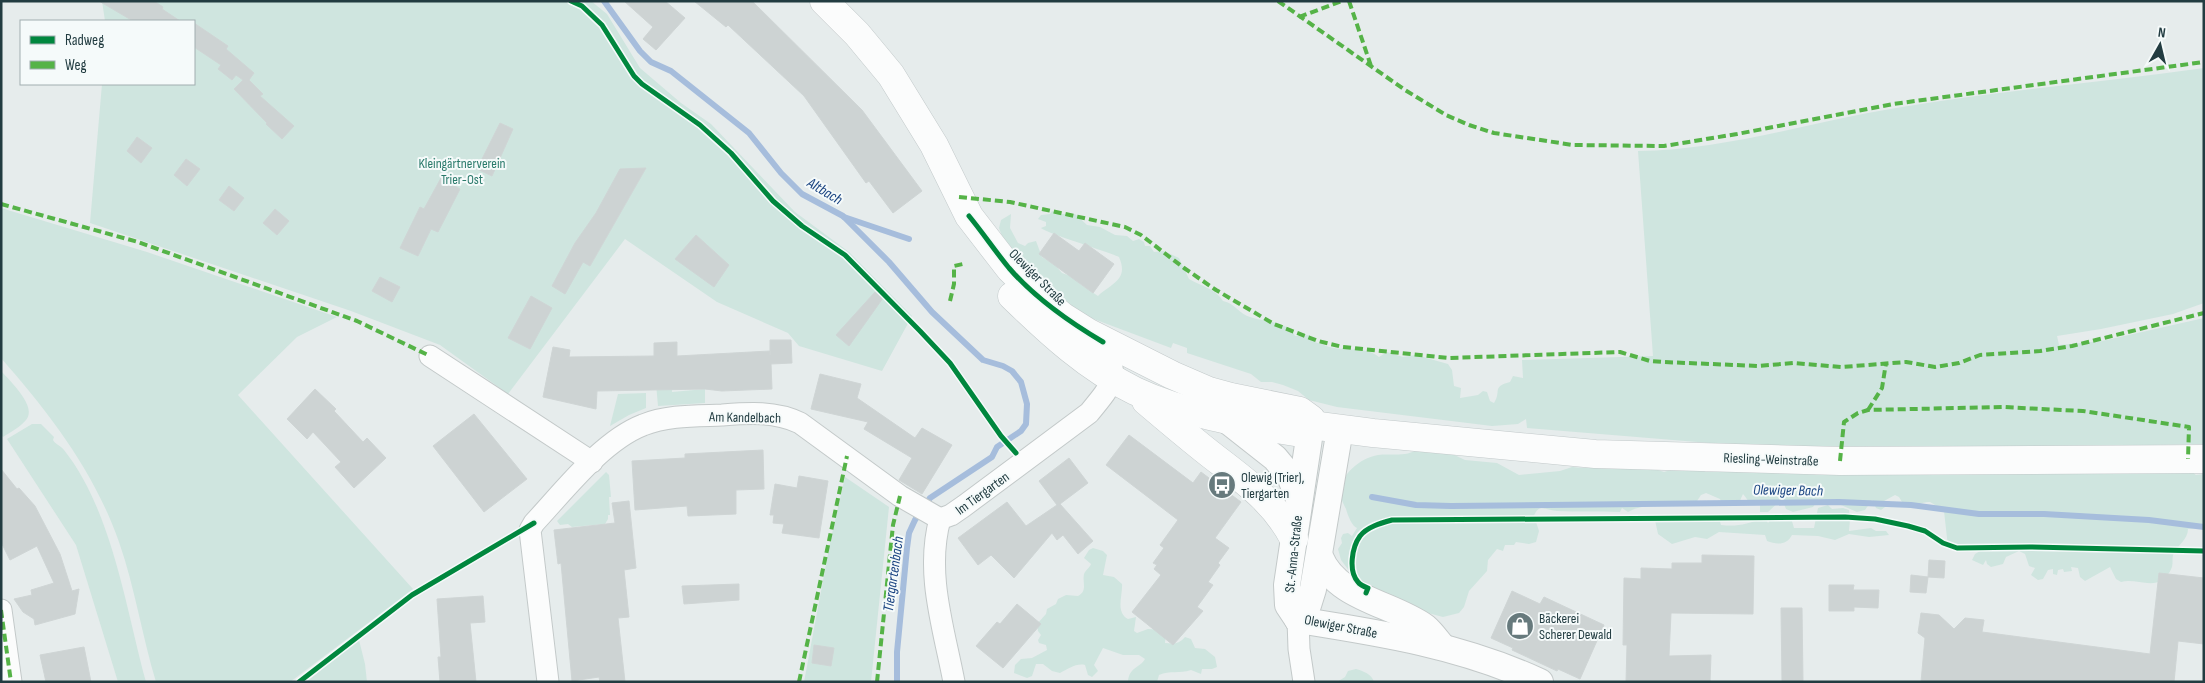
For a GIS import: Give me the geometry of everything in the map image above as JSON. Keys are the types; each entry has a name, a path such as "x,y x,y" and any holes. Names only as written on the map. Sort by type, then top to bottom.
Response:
{"main road":[{"name":"Olewiger Straße","path":"824,1 873,53 904,94 934,145 969,216 980,248 1004,289 1046,328 1081,357 1124,385 1228,422 1301,433 1311,425 1340,429"},
{"name":"Olewiger Straße","path":"969,216 1010,269 1037,295 1062,316 1103,342 1209,391 1300,411 1310,419 1311,425"},
{"path":"1124,385 1262,494 1281,515 1294,539"},
{"name":"Riesling-Weinstraße","path":"1340,429 1595,454 1840,461 2204,459"}],"street":[{"path":"1103,342 1124,385"},
{"path":"430,356 592,462"},
{"name":"Im Tiergarten","path":"954,682 934,573 927,512 951,515 1079,423 1102,397 1124,385"},
{"name":"Am Kandelbach","path":"548,682 530,530 534,523 592,462 622,436 652,422 723,415 775,414 800,423 927,512"},
{"path":"1228,422 1275,458 1290,476 1299,499"},
{"name":"St.-Anna-Straße","path":"1304,682 1299,650 1298,620 1288,605 1287,596 1299,499 1311,425"},
{"name":"Olewiger Straße","path":"1340,429 1320,557 1308,605 1298,620 1441,646 1475,656 1540,682"},
{"path":"1320,557 1329,573 1350,589 1427,628 1441,646"},
{"path":"1,610 12,682"}],"green space":[{"name":"Kleingärtnerverein Trier-Ost","path":"102,1 591,1 607,14 640,68 681,103 711,124 795,212 849,252 912,316 882,371 799,346 788,333 717,302 625,239 508,394 440,345 351,311 90,223 102,85 195,85 195,20 105,20"},
{"path":"2204,68 2204,303 2173,314 2057,336 2059,345 2102,341 2204,318 2204,444 2042,447 1746,446 1527,428 1526,419 1518,424 1492,426 1337,407 1309,400 1298,391 1283,385 1261,382 1251,374 1187,353 1187,348 1173,343 1171,348 1091,318 1049,290 1026,266 1002,236 999,228 1001,220 1011,214 1010,228 1018,243 1025,246 1036,241 1042,257 1055,265 1062,273 1073,277 1098,296 1118,280 1122,271 1119,257 1045,230 1041,228 1046,226 1046,222 1038,219 1041,215 1050,214 1052,211 1058,214 1075,214 1087,225 1100,227 1115,235 1127,236 1133,241 1139,239 1144,242 1145,246 1150,246 1154,252 1164,251 1179,258 1189,279 1212,291 1223,301 1231,304 1246,316 1287,327 1295,336 1309,335 1315,342 1329,347 1366,351 1379,357 1387,352 1403,357 1416,355 1448,364 1452,370 1454,386 1461,388 1460,398 1478,395 1483,391 1487,392 1490,401 1494,403 1501,386 1510,382 1513,376 1523,378 1522,360 1653,356 1638,151 1703,146 1735,141 1864,114 1934,102"},
{"path":"1,208 147,252 337,317 297,337 238,395 413,589 290,682 156,682 125,559 109,516 84,467 69,444 37,400 1,358"},
{"path":"654,361 672,383 672,392 705,389 705,403 658,406"},
{"path":"1,371 26,401 29,415 21,425 3,437 1,434"},
{"path":"646,393 646,408 610,426 618,394"},
{"path":"32,424 41,424 54,437 54,442 64,450 80,474 94,501 106,531 124,592 146,682 118,682 76,545 7,439"},
{"path":"1419,448 1448,452 1465,460 1497,463 1519,475 1560,471 1572,467 1584,468 1593,463 1643,465 1664,472 1677,468 1700,468 1706,472 1810,472 1817,475 2046,471 2055,474 2077,471 2083,474 2109,471 2128,473 2131,467 2187,468 2196,475 2204,474 2204,528 2188,529 2188,533 2173,555 2172,567 2162,580 2156,583 2121,582 2116,579 2110,567 2085,581 2080,577 2078,568 2071,567 2072,571 2064,572 2063,569 2058,570 2057,575 2053,574 2053,569 2048,570 2043,579 2038,580 2031,575 2035,568 2029,566 2025,554 2019,551 2006,557 2003,564 1991,567 1987,564 1986,560 1983,565 1972,560 1975,554 1980,551 1974,549 1967,552 1948,547 1944,511 1930,502 1905,507 1899,497 1895,495 1884,501 1885,507 1881,510 1876,508 1872,500 1865,510 1857,512 1841,505 1841,500 1833,504 1819,499 1813,507 1793,512 1786,509 1782,499 1768,512 1760,512 1760,503 1751,503 1743,494 1738,505 1729,504 1723,506 1720,499 1706,493 1701,495 1695,504 1687,506 1652,506 1636,508 1628,512 1622,508 1620,512 1557,511 1541,508 1537,510 1534,516 1539,531 1536,542 1529,544 1516,542 1514,545 1505,545 1503,551 1497,549 1488,560 1487,571 1469,591 1464,607 1459,613 1443,617 1383,601 1353,576 1341,560 1338,549 1342,543 1341,538 1343,534 1348,533 1352,536 1357,528 1350,520 1340,495 1343,481 1347,474 1358,464 1371,457 1410,453"},
{"path":"606,472 609,475 611,497 609,497 610,515 608,515 605,524 572,527 568,524 560,525 557,521"},
{"path":"845,477 889,507 871,682 804,682 831,538"},
{"path":"1828,505 1832,509 1843,508 1849,510 1849,531 1871,528 1876,531 1886,531 1889,535 1869,537 1849,534 1835,540 1818,536 1792,535 1785,542 1774,543 1767,541 1765,535 1719,532 1707,539 1695,537 1672,544 1658,534 1655,520 1658,516 1678,521 1719,518 1721,525 1732,526 1763,518 1768,523 1772,517 1780,516 1791,518 1794,528 1814,528 1818,508"},
{"path":"1093,548 1103,551 1107,555 1103,575 1114,577 1122,584 1120,603 1122,612 1128,619 1136,617 1134,631 1137,633 1148,629 1166,630 1165,643 1176,643 1185,637 1191,639 1195,648 1205,649 1215,657 1217,667 1202,669 1201,674 1191,670 1159,675 1157,682 1128,682 1130,673 1145,659 1139,655 1123,655 1103,648 1094,665 1098,671 1092,677 1088,675 1085,665 1078,665 1060,673 1052,671 1043,664 1036,664 1032,676 1027,678 1014,673 1015,665 1021,659 1032,658 1047,650 1046,645 1039,643 1038,640 1041,635 1037,624 1046,614 1047,609 1056,604 1058,599 1066,595 1078,596 1081,594 1084,586 1084,574 1091,564 1084,558 1089,550"},
{"path":"359,640 367,682 306,682"},
{"path":"1356,669 1369,675 1374,682 1337,682 1345,677 1348,671"}],"building":[{"path":"99,1 154,1 178,20 131,20"},
{"path":"624,1 665,1 685,18 656,50 643,39 653,27"},
{"path":"694,1 752,1 862,110 922,191 893,213 869,181 866,183 804,96 728,25 726,27"},
{"path":"195,24 228,46 226,49 254,73 249,80 263,94 260,96 294,126 282,139 234,89 243,80 236,75 232,80 218,69 221,65 195,48"},
{"path":"500,123 513,129 492,176 477,169"},
{"path":"137,137 152,148 141,163 127,151"},
{"path":"186,159 200,169 187,186 174,175"},
{"path":"646,168 590,266 583,262 565,294 552,286 575,243 596,213 620,169"},
{"path":"441,178 460,189 438,232 431,229 418,256 400,248 420,207 424,209"},
{"path":"229,186 244,198 234,211 219,200"},
{"path":"275,209 289,221 277,235 263,223"},
{"path":"1054,233 1079,251 1085,243 1114,264 1093,293 1039,254"},
{"path":"696,235 729,265 714,287 675,259"},
{"path":"380,277 400,287 392,302 372,291"},
{"path":"875,292 883,298 849,346 836,335"},
{"path":"531,296 552,308 530,349 508,338"},
{"path":"770,340 791,340 792,363 771,364 772,389 597,391 596,409 543,397 553,347 570,350 569,357 654,356 654,343 677,342 677,356 770,351"},
{"path":"820,374 861,384 857,398 915,438 922,428 952,445 922,494 899,480 912,458 864,429 868,422 811,409"},
{"path":"315,389 336,409 334,411 363,442 367,438 386,458 354,488 335,467 341,462 313,432 307,439 287,419"},
{"path":"474,414 527,479 484,512 433,446"},
{"path":"1129,435 1193,483 1201,472 1241,502 1215,538 1229,548 1208,582 1213,585 1197,607 1203,611 1173,645 1132,612 1161,575 1154,569 1157,565 1153,563 1164,548 1160,545 1178,520 1106,465"},
{"path":"763,450 764,489 736,490 736,514 688,516 687,506 635,510 632,461 685,458 685,454"},
{"path":"1069,458 1088,483 1060,504 1093,541 1078,554 1063,535 1057,540 1052,533 1014,578 991,555 978,565 958,538 1007,502 1026,526 1057,505 1039,481"},
{"path":"1,469 17,489 19,488 35,506 60,554 72,591 79,589 75,614 35,625 34,619 23,612 14,599 32,595 31,590 54,583 37,546 10,560 1,542"},
{"path":"799,476 828,481 819,538 782,533 784,524 773,523 774,515 770,515 775,484 797,488"},
{"path":"629,501 636,568 624,570 629,617 618,618 625,682 600,682 599,677 572,681 561,563 558,564 554,530 615,523 612,503"},
{"path":"1702,555 1754,556 1753,614 1671,613 1669,656 1711,655 1710,682 1626,682 1627,645 1623,645 1624,578 1641,579 1641,568 1672,569 1672,563 1702,563"},
{"path":"1929,560 1945,561 1944,578 1928,577"},
{"path":"2159,573 2204,578 2204,644 2178,641 2174,682 1921,682 1925,638 1918,633 1921,613 1939,615 1954,629 1965,618 1984,620 1982,632 2150,654"},
{"path":"1911,575 1928,577 1926,593 1910,592"},
{"path":"739,584 739,600 684,604 682,586"},
{"path":"1829,585 1854,585 1853,590 1879,590 1878,608 1854,607 1854,611 1829,611"},
{"path":"1512,591 1540,604 1544,597 1604,625 1580,679 1558,669 1557,671 1491,638"},
{"path":"483,596 485,622 470,623 476,682 440,682 438,657 441,657 437,599"},
{"path":"1017,604 1041,624 1003,668 976,646 997,622 1000,624"},
{"path":"1781,608 1802,608 1803,682 1782,682"},
{"path":"814,645 834,648 831,666 812,663"},
{"path":"84,647 91,682 46,682 40,655"}],"waterway":[{"name":"Altbach","path":"604,1 640,51 651,62 671,71 749,133 781,173 802,194 843,216 889,262 932,312 983,360 1012,371 1021,382 1027,404 1026,424 1021,431 997,447 992,457 930,498 915,520 909,533 897,652 897,682"},
{"name":"Olewiger Bach","path":"844,217 909,239"},
{"name":"Olewiger Bach","path":"1372,497 1416,505 1451,506 1839,502 1911,505 1979,514 2044,514 2149,520 2204,527"}],"marked path":[{"path":"1278,1 1405,90 1446,115 1494,133 1573,145 1664,146 1893,104 2204,62"},
{"path":"1299,17 1342,1"},
{"path":"1349,1 1371,66"},
{"path":"959,197 1010,202 1125,227 1141,235 1216,290 1274,324 1318,341 1343,347 1448,358 1620,352 1650,361 1664,362 1758,366 1794,363 1842,367 1906,362 1935,367 1959,363 1980,355 2040,351 2072,346 2204,313"},
{"path":"1,204 138,242 357,321 430,356"},
{"path":"950,301 954,284 954,266 963,264"},
{"path":"1868,410 1882,388 1886,363"},
{"path":"1840,461 1844,422 1858,413 1868,410 2004,407 2083,411 2189,427 2188,459"},
{"path":"799,682 847,456"},
{"path":"877,682 893,525 900,496"},
{"path":"1,610 11,682"}],"cycle path":[{"path":"571,1 582,6 602,25 634,76 642,84 700,125 731,153 773,201 802,226 845,255 920,331 950,363 1001,436 1016,453"},
{"path":"969,216 1019,279 1065,318 1103,342"},
{"path":"1366,593 1368,588 1359,583 1353,572 1352,559 1355,546 1360,536 1366,530 1392,520 1845,517 1875,519 1908,526 1925,531 1943,543 1957,548 2030,547 2204,551"},
{"path":"299,682 412,595 534,523"}],"place":[{"name":"Olewig (Trier), Tiergarten","path":"1222,485"},
{"name":"Bäckerei Scherer Dewald","path":"1520,626"}],"water label":[{"name":"Tiergartenbach","path":"893,574"}]}
